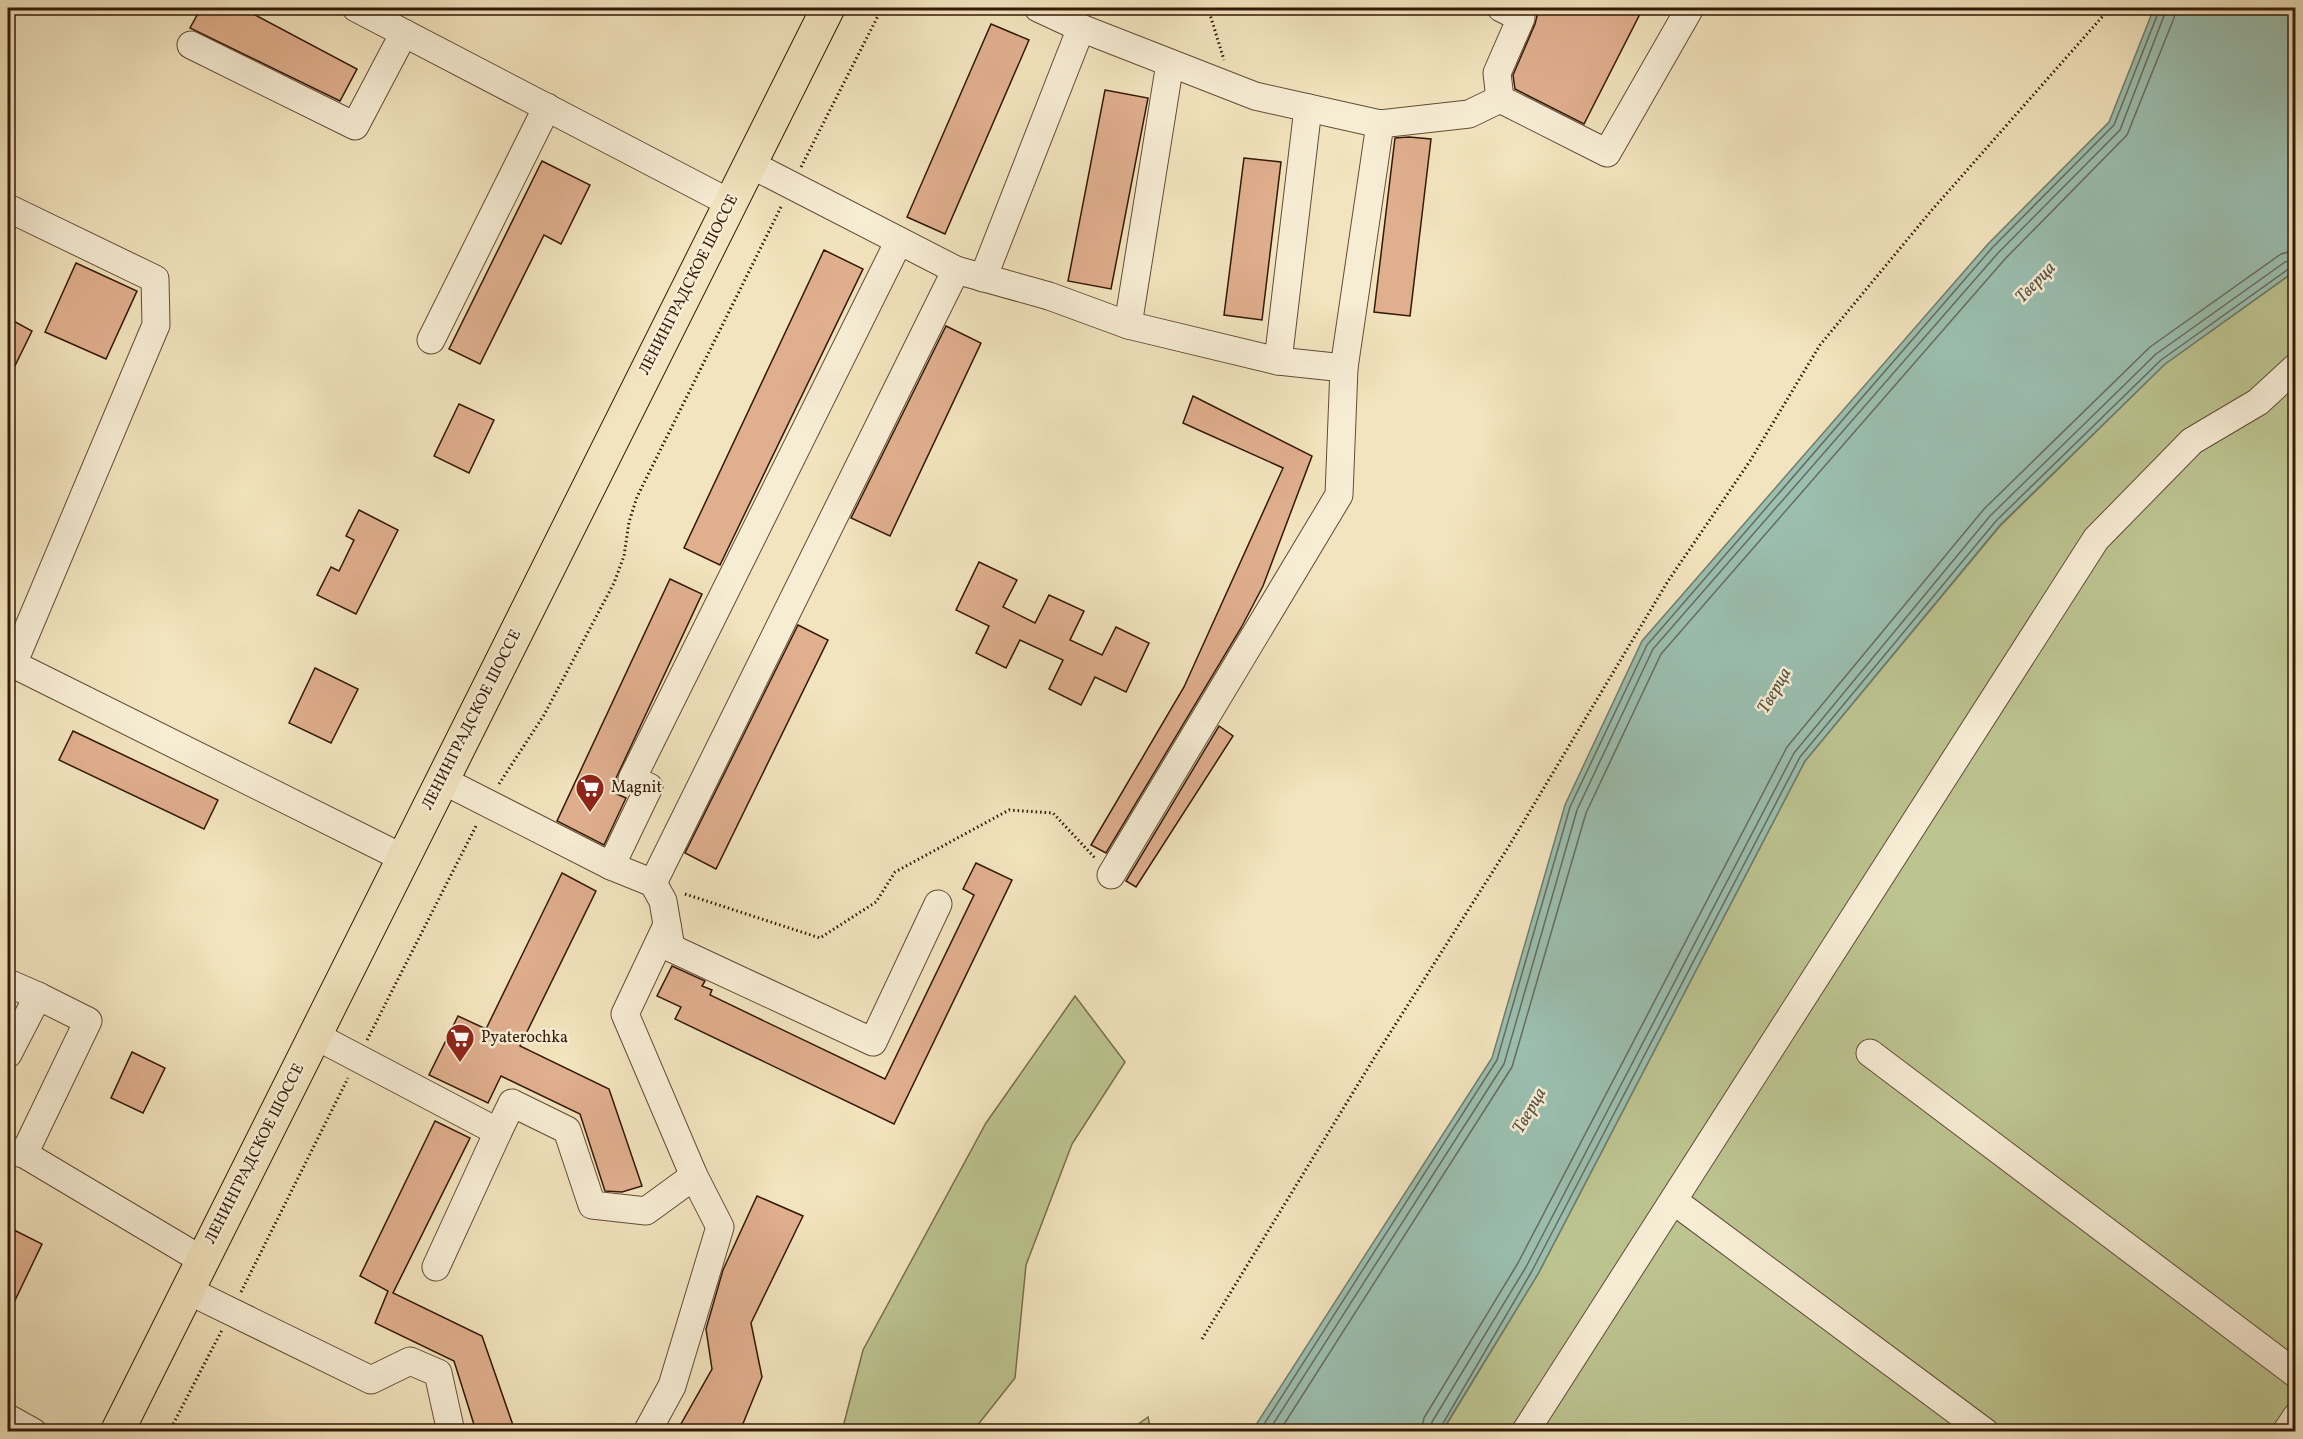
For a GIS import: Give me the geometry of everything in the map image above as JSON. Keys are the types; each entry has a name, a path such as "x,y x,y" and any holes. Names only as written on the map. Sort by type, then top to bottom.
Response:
{"main road":[{"name":"ЛЕНИНГРАДСКОЕ ШОССЕ","path":"117,1431 828,8"}],"street":[{"path":"356,8 730,203"},
{"path":"1038,8 1081,28 1255,96 1380,124 1470,114 1500,99"},
{"path":"1500,99 1497,74 1521,18 1501,8"},
{"path":"1500,99 1606,153 1690,8"},
{"path":"983,278 1081,28"},
{"path":"191,45 355,126 404,33"},
{"path":"1128,325 1170,63"},
{"path":"431,340 547,107"},
{"path":"1278,361 1308,108"},
{"path":"1111,874 1339,495 1344,368 1380,124"},
{"path":"750,164 956,270 1050,296 1128,325 1278,361 1344,368"},
{"path":"8,208 156,279 156,326 12,664 403,858"},
{"path":"611,867 649,787 632,779 899,241"},
{"path":"653,883 956,270"},
{"path":"1525,1431 2096,539 2192,441 2258,402 2295,367"},
{"path":"442,780 611,867 653,883 663,901 671,948 873,1042 938,904"},
{"path":"647,1431 672,1386 720,1227 694,1176 625,1014 667,925"},
{"path":"8,983 88,1021 16,1152 202,1260"},
{"path":"8,1054 38,996"},
{"path":"314,1035 498,1132"},
{"path":"1870,1053 2295,1374"},
{"path":"436,1267 512,1103 567,1130 592,1206 646,1211 694,1176"},
{"path":"1674,1201 1985,1431"},
{"path":"187,1290 371,1380 410,1361 438,1373 452,1431"},
{"path":"2286,1431 2295,1417"},
{"path":"8,1418 33,1431"}],"path":[{"path":"169,1431 232,1312 357,1058 488,803 544,715 614,583 624,556 629,522 637,497 882,8"},
{"path":"1208,8 1233,87"},
{"path":"1202,1339 1376,1055 1509,846 1668,581 1750,461 1820,345 1931,211 2110,8"},
{"path":"653,883 820,938 876,902 895,872 1009,810 1053,813 1111,874"}],"green space":[{"path":"2295,271 2296,1415 2284,1431 1442,1432 1538,1274 1805,761 2000,526 2165,364"},
{"path":"1075,996 1125,1062 1072,1144 1026,1265 1015,1378 973,1431 842,1431 863,1350 986,1123"},
{"path":"1148,1417 1151,1431 1129,1431"}],"water":[{"name":"Тверца","path":"2154,8 2295,8 2295,271 2165,364 2000,525 1805,761 1538,1274 1442,1431 1252,1431 1492,1058 1565,805 1642,641 1988,244 2109,122"}],"building":[{"path":"201,8 242,8 357,69 340,101 190,28"},
{"path":"1539,8 1643,8 1584,124 1515,89 1513,75 1535,24"},
{"path":"991,24 1029,40 945,234 907,217"},
{"path":"1105,90 1148,98 1111,289 1068,281"},
{"path":"1395,138 1431,139 1410,316 1374,312"},
{"path":"1244,158 1281,162 1262,320 1224,315"},
{"path":"542,161 590,185 561,244 544,235 480,364 449,349"},
{"path":"824,250 863,269 720,565 684,548"},
{"path":"76,263 137,291 106,359 45,332"},
{"path":"8,318 32,331 8,380"},
{"path":"946,326 981,343 890,536 851,518"},
{"path":"1193,396 1312,456 1263,586 1241,628 1106,853 1091,845 1184,687 1283,468 1183,423"},
{"path":"459,404 494,420 469,473 434,456"},
{"path":"359,510 398,530 356,614 317,595 331,567 339,571 354,540 346,536"},
{"path":"979,562 1017,580 1003,607 1035,623 1049,595 1084,611 1070,640 1102,655 1116,627 1149,643 1126,692 1095,677 1081,705 1049,689 1063,660 1020,640 1006,668 976,653 989,626 956,610"},
{"path":"670,579 702,594 610,791 626,798 604,845 557,821"},
{"path":"798,625 828,640 716,869 685,853"},
{"path":"315,668 358,689 331,743 289,723"},
{"path":"1219,726 1233,736 1136,887 1126,881"},
{"path":"73,731 218,800 204,829 59,760"},
{"path":"976,863 1012,880 894,1124 675,1019 681,1007 657,996 672,966 705,981 702,986 712,990 710,995 885,1079 974,895 963,889"},
{"path":"562,873 596,891 520,1046 609,1089 642,1186 622,1192 605,1191 580,1114 501,1076 488,1103 429,1075 458,1016 486,1029"},
{"path":"132,1052 165,1068 143,1113 111,1098"},
{"path":"435,1121 470,1138 393,1293 482,1336 515,1431 476,1431 454,1361 375,1323 388,1291 360,1276"},
{"path":"757,1196 803,1216 751,1323 762,1377 740,1431 677,1431 712,1369 706,1329 723,1270"},
{"path":"8,1227 42,1244 8,1315"}],"place":[{"name":"Magnit","path":"590,814"},
{"name":"Pyaterochka","path":"460,1064"}]}
